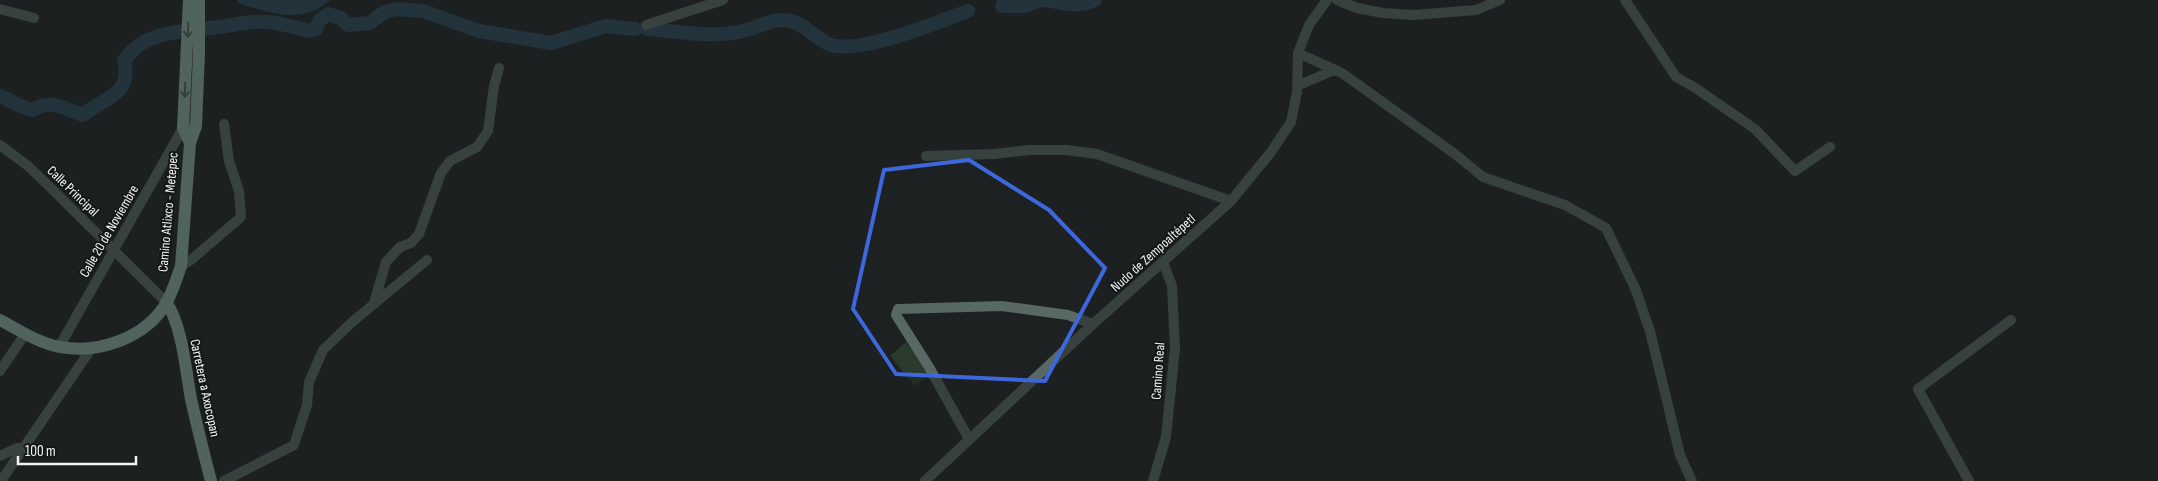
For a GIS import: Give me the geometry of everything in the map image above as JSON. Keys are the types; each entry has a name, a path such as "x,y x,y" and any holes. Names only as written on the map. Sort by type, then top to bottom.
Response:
{"main road":[{"name":"Camino Atlixco - Metepec","path":"0,320 25,334 59,347 91,349 112,344 136,333 156,317 166,302 176,282 180,266 190,143 194,5"},
{"name":"Carretera a Axocopan","path":"166,302 172,310 177,324 192,401 211,481"}],"street":[{"name":"Nudo de Zempoaltépetl","path":"925,481 1093,324 1231,201 1271,152 1291,122 1297,86 1298,53 1309,25 1327,0"},
{"path":"1337,0 1357,8 1383,13 1414,14 1476,10 1500,0"},
{"path":"1625,0 1676,78 1694,87 1755,129 1795,171 1830,148"},
{"path":"646,25 719,1"},
{"path":"0,9 34,18"},
{"path":"1298,53 1334,70 1455,154 1483,177 1565,205 1606,228 1634,288 1650,332 1680,455 1692,481"},
{"path":"373,304 386,262 400,247 411,244 419,234 441,173 450,161 478,147 488,131 494,86 499,68"},
{"path":"1297,86 1334,70"},
{"path":"180,266 242,217 239,191 229,161 224,124"},
{"name":"Calle 20 de Noviembre","path":"59,347 114,250 190,127"},
{"name":"Calle Principal","path":"0,145 28,166 166,302"},
{"path":"926,156 994,154 1029,150 1066,150 1097,154 1231,201"},
{"path":"224,481 294,445 307,405 308,382 323,350 373,304 427,260"},
{"name":"Camino Real","path":"1153,481 1166,437 1175,348 1172,286 1163,262"},
{"path":"970,439 930,367 896,315 898,309 1002,306 1068,316 1093,324"},
{"path":"1969,481 1918,389 2011,320"},
{"path":"0,371 25,334"},
{"path":"1,481 91,349"},
{"path":"0,456 17,448 24,449"}],"highlighted area":[{"path":"969,160 1049,210 1105,268 1045,381 896,374 853,309 884,170"}],"green space":[{"path":"906,342 931,373 915,386 890,356"}],"water":[{"path":"238,0 331,0 310,12 290,15 254,8 237,3"}],"waterway":[{"path":"1001,0 1002,6"},
{"path":"1002,6 1025,6 1041,0"},
{"path":"1044,0 1069,4 1081,4 1095,0"},
{"path":"0,96 28,109 33,110 45,105 51,105 83,115 120,89 126,72 124,61 132,51 143,43 154,37 167,34 250,22 284,24 310,31 316,29 319,21 328,14 341,18 348,25 370,23 384,12 397,9 423,11 479,31 551,43 606,26 635,29"},
{"path":"647,29 727,34 782,20 801,25 829,44 842,46 877,42 968,11"}]}
